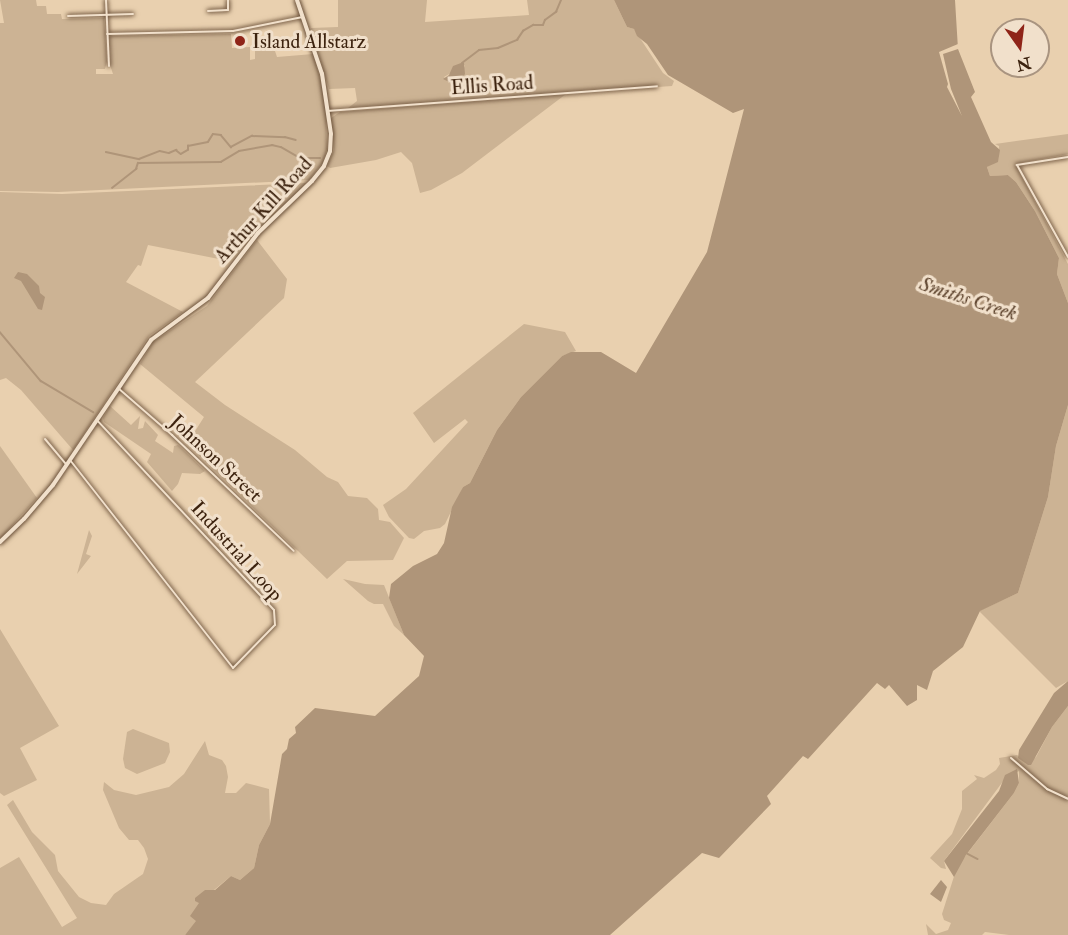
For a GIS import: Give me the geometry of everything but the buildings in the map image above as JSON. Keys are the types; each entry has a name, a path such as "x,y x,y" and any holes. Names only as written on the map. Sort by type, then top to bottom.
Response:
{"street":[{"path":"105,0 109,66"},
{"path":"208,11 228,10 228,0"},
{"name":"Arthur Kill Road","path":"0,542 35,507 69,462 151,340 208,297 258,233 320,172 330,151 328,111 322,74 297,0"},
{"path":"68,16 133,14"},
{"path":"107,34 233,31 303,17"},
{"name":"Ellis Road","path":"328,111 657,86"},
{"path":"1068,157 1017,165 1068,257"},
{"name":"Johnson Street","path":"118,388 165,428 294,551"},
{"name":"Industrial Loop","path":"45,439 91,487 233,668 275,625 274,610 97,420"},
{"path":"1011,758 1047,789 1068,799"}],"shaded area":[{"path":"0,0 36,0 37,6 46,6 47,14 61,14 62,19 104,18 107,61 105,69 96,69 96,74 113,74 110,65 109,37 112,36 231,34 232,48 250,47 250,60 255,59 255,43 272,42 277,57 313,54 323,89 326,115 327,149 323,162 309,180 58,192 0,191 0,23 4,23"},
{"path":"338,0 427,0 425,22 529,15 527,0 614,0 627,27 634,29 663,73 674,81 672,86 348,108 357,101 355,88 329,89 311,28 338,27","holes":["465,65 458,84 451,85 444,77"]},
{"path":"566,94 462,173 431,190 420,193 412,163 401,152 376,160 330,168 327,166 334,150 331,118 340,112"},
{"path":"1068,134 1068,154 1015,164 1068,264 1068,303 1057,274 1059,258 1035,211 1016,182 1008,175 990,176 987,167 998,161 999,146 995,144"},
{"path":"306,183 229,261 148,245 141,266 138,265 126,282 183,312 149,336 73,450 21,390 6,378 0,380 0,192 62,194"},
{"path":"257,240 287,279 284,298 195,382 225,405 295,450 327,477 338,482 348,496 367,498 378,509 379,520 390,522 404,538 393,560 347,561 327,579 187,444 204,417 140,364 153,342 207,306"},
{"path":"524,324 565,332 576,351 562,356 521,397 497,430 470,483 463,487 445,524 440,528 424,531 414,539 409,538 389,517 383,505 406,489 468,422 465,419 434,443 413,413"},
{"path":"1068,405 1068,681 1056,688 979,611 1018,593 1048,497 1056,446"},
{"path":"110,406 131,425 140,416 138,429 143,428 145,421 158,435 155,441 173,453 174,446 178,445 205,471 200,474 182,473 178,484 172,491 147,462 151,454 104,422 103,418"},
{"path":"0,446 37,498 0,539"},
{"path":"89,530 92,536 86,554 91,556 77,574"},
{"path":"343,579 384,585 404,635 394,626 383,604 368,601"},
{"path":"0,629 59,726 20,748 37,780 4,796 0,793"},
{"path":"1068,706 1068,935 1009,935 985,932 982,935 928,935 926,924 936,934 948,930 951,923 944,920 942,914 957,867 1014,793 1019,783 1019,771 1004,780 944,861 946,869 941,868 930,858 952,834 962,809 962,791 977,779 974,775 984,778 996,770 1000,764 999,758 1017,755 1028,763 1036,757 1052,727"},
{"path":"133,729 169,743 170,752 165,763 137,774 125,768 123,759 127,732"},
{"path":"205,741 209,755 222,760 226,766 228,777 225,793 236,793 246,783 269,789 270,824 259,845 254,868 240,880 231,876 214,890 205,890 197,921 185,935 0,935 0,868 19,857 62,927 77,918 7,805 13,800 32,832 55,855 58,871 79,897 91,903 106,905 114,894 143,874 148,859 138,840 129,840 119,828 103,790 104,782 114,790 136,795 169,787 184,774"}],"water":[{"name":"Smiths Creek","path":"614,0 955,0 958,49 975,92 971,97 991,142 1000,150 998,162 987,167 990,176 1008,175 1016,182 1035,211 1059,258 1057,274 1068,303 1068,405 1056,446 1048,497 1018,593 980,611 963,647 933,671 927,690 917,685 917,700 907,706 889,685 885,689 877,683 808,759 803,756 767,796 771,804 719,858 702,853 610,935 185,935 196,921 190,916 199,903 195,901 195,898 205,890 215,890 231,876 240,880 254,868 259,845 270,824 282,754 287,749 289,739 296,733 295,727 315,708 375,716 419,676 424,656 404,635 389,598 391,584 413,566 437,554 444,543 452,507 463,487 470,483 497,430 521,397 562,356 571,352 601,352 636,373 707,252 744,109 733,113 668,75 647,44 637,36 634,29 627,27"},
{"path":"464,63 465,74 452,89 449,82 443,79 449,75 453,66"},
{"path":"18,272 27,274 39,286 40,293 45,297 42,310 38,309 21,281 14,278"},
{"path":"1068,681 1068,706 1052,727 1031,765 1028,765 1018,758 1019,750 1054,693"},
{"path":"1017,769 1019,783 1014,793 966,855 954,877 944,861 999,791 1005,775"},
{"path":"941,880 947,887 941,902 930,894"}],"pier":[{"path":"958,44 958,49 943,54 951,89 962,116 947,87 939,52"}],"waterway":[{"path":"462,63 479,50 498,48 517,40 523,31 533,25 543,25 545,20 556,12 561,0"},
{"path":"106,152 139,159 160,151 169,153 176,150 181,154 188,150 188,146 208,142 213,134 221,135 231,147 252,136 285,137 296,140"},
{"path":"112,188 136,169 138,163 221,162 239,151 272,145 281,147 300,158 320,158"},
{"path":"0,332 41,381 93,412"},
{"path":"966,853 978,859"}],"place":[{"name":"Island Allstarz","path":"240,41"}]}
